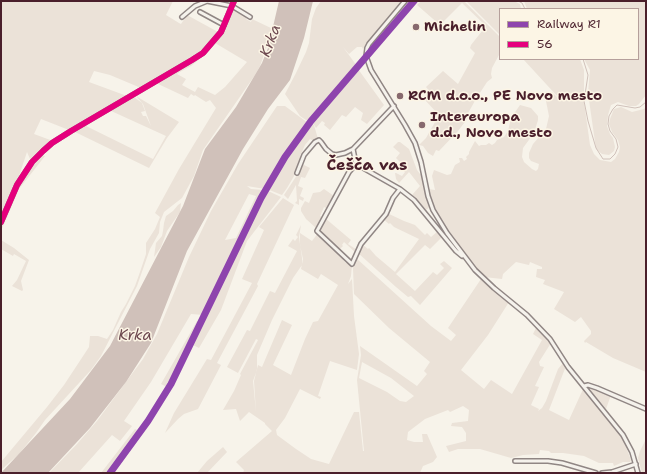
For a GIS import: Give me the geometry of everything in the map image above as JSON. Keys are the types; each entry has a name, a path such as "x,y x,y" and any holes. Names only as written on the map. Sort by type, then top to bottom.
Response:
{"main road":[{"path":"1,222 17,185 27,169 32,162 52,143 192,60 210,45 221,32 234,1"}],"street":[{"path":"182,17 195,6 207,1 232,6 250,17"},
{"path":"405,1 372,39 366,51 366,60 370,70 394,106 418,151 428,196 433,210 467,261"},
{"path":"200,12 224,25"},
{"path":"297,173 307,150 317,140 321,142 329,152 336,155 345,153 353,149 394,106"},
{"path":"353,149 356,164 400,189 414,200 456,251 489,284 538,324 568,367 623,435 629,445 638,473"},
{"path":"356,164 345,177 317,231 352,264 361,244 386,214 393,198 400,189"},
{"path":"584,386 588,385 597,388 646,409"},
{"path":"515,461 548,460 596,473"},
{"path":"602,473 612,472 636,464"}],"shaded area":[{"path":"1,1 173,1 166,15 181,24 187,15 218,32 211,42 198,53 141,88 110,75 94,71 89,82 127,96 69,130 41,119 34,134 53,141 34,158 30,159 27,152 19,176 1,216"},
{"path":"321,1 404,1 363,49 362,47 357,47 349,54 343,47 357,66 309,122 300,116 285,94 306,52 309,43 312,19 316,8"},
{"path":"408,1 414,1 368,53 371,44"},
{"path":"421,1 464,1 499,36 499,55 492,68 492,78 487,82 476,99 467,115 468,118 439,151 436,150 433,156 428,153 423,146 419,145 426,138 439,115 424,99 431,93 426,87 443,71 458,84 475,53 470,48 471,45 486,26 462,3 440,25 417,5"},
{"path":"466,1 516,2 520,4 521,8 499,8 499,34"},
{"path":"524,1 646,1 646,95 636,106 629,106 618,102 611,105 607,126 613,138 615,147 614,151 609,155 602,154 596,149 588,93 590,70 585,60 639,60 639,8 527,8"},
{"path":"233,9 247,16 246,19 251,22 252,19 273,29 260,66 203,150 194,176 182,198 164,212 160,222 159,233 150,249 137,286 101,356 91,370 45,420 19,454 1,470 1,462 64,385 89,347 90,336 98,336 107,339 113,330 135,286 146,254 146,243 155,229 160,217 155,213 179,169 216,108 210,100 206,102 191,94 188,98 156,83 201,56 202,57 191,66 177,74 186,79 182,85 195,92 198,87 215,95 225,87 247,62 215,43 226,28"},
{"path":"524,60 580,60 584,70 584,102 590,145 594,154 600,160 611,162 615,159 620,147 618,140 612,132 609,124 614,109 621,107 632,112 644,109 646,107 646,372 613,358 586,342 585,343 584,341 591,334 591,331 581,317 575,322 554,309 564,292 543,284 545,280 536,277 537,269 542,269 542,267 530,262 529,265 516,262 503,274 502,279 484,277 449,233 431,200 428,189 435,190 432,176 434,170 447,175 451,174 455,165 460,162 459,158 462,158 464,161 467,159 466,157 475,141 479,146 489,143 492,145 497,140 504,137 508,131 511,118 520,105 531,108 538,116 534,133 523,148 522,157 524,162 536,171 539,164 531,161 529,158 529,153 533,144 546,129 549,116 546,101 552,92 558,97"},
{"path":"358,69 384,105 367,124 361,120 363,113 355,107 346,117 342,115 330,130 322,121 316,128 312,121"},
{"path":"136,96 179,122 167,138 149,168 73,131 84,125 153,159 166,136 109,110 134,97 142,103 145,111 141,112 143,116 146,116 151,126 143,104"},
{"path":"277,106 285,106 308,123 291,144 265,189 247,186 251,189 264,190 204,315 191,314 151,382 124,421 132,426 120,441 112,435 78,473 49,473 97,421 143,359 157,334 189,257 211,211 238,164","holes":["249,194 256,196 236,238 225,240"]},
{"path":"311,122 314,125 318,139 314,141 310,139 305,145 300,156 303,157 287,188 282,195 267,189 293,146"},
{"path":"398,142 409,149 417,170 420,174 422,174 430,207 426,210 412,195 420,186 409,172 399,183 396,179 395,173 402,176 405,172 398,167 401,163 396,158 400,153 393,147"},
{"path":"42,155 45,156 19,189 1,231 1,227 15,194 26,175"},
{"path":"302,164 310,168 305,178 301,177 298,186 303,188 300,196 304,198 303,201 299,199 299,205 295,203 297,201 296,185 288,199 284,195 299,172"},
{"path":"324,189 334,196 328,209 324,207 320,216 323,218 316,228 306,219 301,211 301,208 305,201 309,203 313,193 320,192"},
{"path":"266,190 281,197 247,241 221,310 199,348 193,345 167,394"},
{"path":"283,198 294,205 257,284 258,286 217,363 221,365 198,409 184,414 165,433 174,413 207,359 211,360 252,283 242,279 264,230 259,227"},
{"path":"181,203 180,212 167,231 161,247 154,257 156,243 162,236 166,216"},
{"path":"387,213 415,225 425,235 427,233 431,237 438,231 442,237 430,249 425,245 396,274 415,291 433,272 437,275 444,268 440,264 444,261 452,268 420,305 411,296 408,297 396,287 358,253 363,245 368,249 369,248 395,272 419,239 394,227 390,223 389,224 383,219"},
{"path":"325,218 351,240 348,244 357,250 356,253 344,242 342,245 343,246 339,250 319,231"},
{"path":"301,225 299,237 300,244 300,233 312,241 318,233 345,257 343,260 346,263 349,261 352,264 351,276 348,284 352,279 354,316 359,354 357,370 330,361 318,396 321,397 320,399 300,389 285,418 276,430 277,435 296,449 311,459 329,464 354,412 359,412 364,451 357,380 361,355 360,346 417,386 427,374 424,371 430,362 389,328 354,294 353,268 356,258 431,326 451,341 456,335 448,328 481,279 509,302 488,335 461,370 484,389 491,380 512,394 542,340 533,334 537,326 551,343 539,362 540,366 544,367 535,386 539,387 531,405 539,409 538,411 542,408 558,369 563,363 566,366 549,410 569,420 584,387 624,439 631,460 630,462 623,462 614,466 613,463 599,463 584,456 551,453 549,451 540,450 539,454 523,455 511,458 480,449 458,449 449,452 446,446 466,441 466,433 462,427 451,426 452,423 468,421 469,410 463,406 450,412 448,410 425,419 408,432 407,440 414,442 423,442 422,434 427,434 437,457 433,462 423,466 420,473 243,473 244,470 236,462 272,431 265,423 249,412 240,421 236,409 223,410 234,391 241,375 240,374 258,340 256,339 238,373 227,367 247,330 250,331 270,291 275,293 297,251 288,246 293,239 295,241 298,237 296,235","holes":["302,265 301,269 318,279 321,274 338,285 318,321 313,322 291,375 273,365 292,325 282,320 262,367 258,365 257,369 257,355 272,320 293,278","362,362 391,378 414,396 406,402 400,401 387,392 359,378","256,372 254,381 256,412 253,381"]},
{"path":"1,240 29,260 21,281 22,291 12,286 17,280 26,261 1,249"},
{"path":"197,321 193,336 167,387 161,384"},
{"path":"591,388 611,395 606,409 590,390"},
{"path":"167,394 149,425 114,473 112,473 147,425"},
{"path":"135,429 139,431 107,473 101,473"},
{"path":"646,439 646,473 642,473 638,458"},
{"path":"223,447 227,452 207,473 197,473 207,461"}],"water":[{"name":"Krka","path":"279,1 313,1 304,38 290,80 268,109 243,149 187,251 151,343 126,382 90,428 48,473 1,473 70,399 110,346 183,206 205,149 236,107 262,63 268,48"}],"waterway":[{"path":"518,1 522,3 524,8"},
{"path":"583,60 588,75 584,101 596,148 603,159 610,159 615,154 618,147 616,139 610,131 608,124 609,116 613,109 617,105 635,108 640,107 646,102"}],"rail line":[{"name":"R1","path":"110,473 148,421 171,384 261,198 285,157 311,121 414,1"}],"transit line":[{"name":"56","path":"1,222 17,185 32,162 43,151 52,143 71,131 203,53 221,32 234,1"}],"place":[{"name":"Michelin","path":"416,27"},
{"name":"RCM d.o.o., PE Novo mesto","path":"400,96"},
{"name":"Intereuropa d.d., Novo mesto","path":"422,125"}],"district":[{"name":"Češča vas","path":"367,166"}]}
